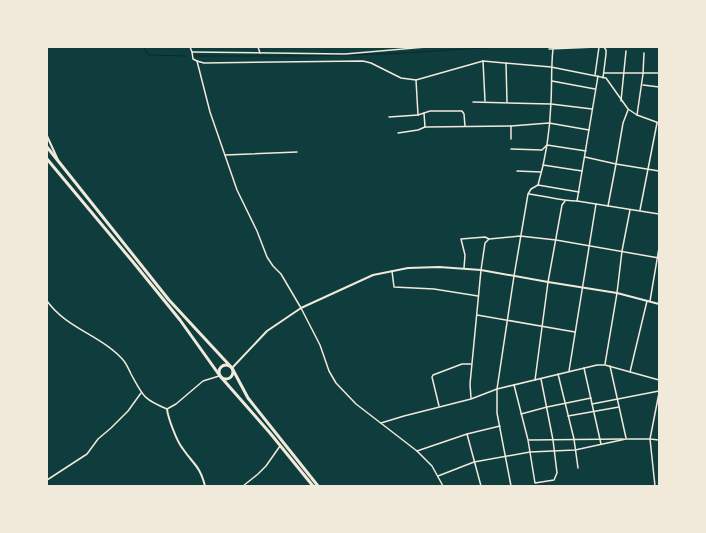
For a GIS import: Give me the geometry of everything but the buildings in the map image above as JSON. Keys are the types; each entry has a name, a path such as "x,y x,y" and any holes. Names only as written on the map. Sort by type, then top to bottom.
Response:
{"highway":[{"path":"47,147 169,300 232,368 248,398 318,486"},
{"path":"47,159 180,320 220,376 313,486"},
{"path":"220,376 220,370 223,367 227,366 232,368"},
{"path":"220,376 223,378 229,378 233,373 232,368"}],"street":[{"path":"190,47 193,60 196,61 210,112 237,190 257,231 267,257 281,274 320,345 329,372 336,383 356,404 418,451 432,466 443,486"},
{"path":"258,47 260,53"},
{"path":"192,52 345,54 426,47"},
{"path":"549,49 598,47 595,75"},
{"path":"603,78 606,54 604,47"},
{"path":"511,486 497,413 497,388 520,236 528,194 538,185 547,145 551,104 551,67 553,49"},
{"path":"621,102 626,51"},
{"path":"637,115 644,74 644,53"},
{"path":"196,61 204,63 363,61 371,63 401,78 416,80 483,61 551,67 606,78 621,102 628,109 637,115 658,123 647,169 640,210"},
{"path":"483,61 485,102"},
{"path":"506,63 507,102"},
{"path":"604,73 659,73"},
{"path":"577,201 598,76"},
{"path":"416,80 418,115"},
{"path":"552,81 595,89"},
{"path":"642,85 659,87"},
{"path":"473,102 551,104 592,109"},
{"path":"608,206 623,123 628,109"},
{"path":"389,117 418,115 430,111 462,111 464,114 465,126"},
{"path":"424,112 425,127"},
{"path":"398,133 418,130 425,127 511,126 549,123 589,130"},
{"path":"511,126 511,139"},
{"path":"47,136 60,162"},
{"path":"511,149 542,150 547,145"},
{"path":"547,145 586,151"},
{"path":"225,155 297,152"},
{"path":"585,157 659,171"},
{"path":"542,165 582,171"},
{"path":"517,171 541,172"},
{"path":"538,185 579,192"},
{"path":"528,194 557,198 565,201 577,201 659,214"},
{"path":"535,381 548,282 562,206 565,201"},
{"path":"569,371 596,204"},
{"path":"604,365 630,210"},
{"path":"464,269 465,255 461,239 485,237 488,239 520,236 556,240 658,258"},
{"path":"471,399 470,384 478,296 485,244 488,239"},
{"path":"630,372 649,302 659,248"},
{"path":"232,368 267,331 301,308 373,275 417,267 481,270 617,293 659,304"},
{"path":"392,271 394,287 434,289 478,296"},
{"path":"47,302 63,319 114,351 125,362 141,393 151,402 167,409"},
{"path":"477,315 575,332"},
{"path":"439,406 432,377 462,364 472,364"},
{"path":"381,423 439,406 471,399 497,388 535,381 584,368 604,365 659,380"},
{"path":"610,366 626,439"},
{"path":"584,368 601,444"},
{"path":"558,374 574,439 578,468"},
{"path":"167,409 176,404 203,381 220,376"},
{"path":"514,385 528,440 535,483 554,480 557,472 553,450 553,440 541,379"},
{"path":"592,404 659,392 650,439 655,486"},
{"path":"47,480 87,454 98,439 128,411 141,393"},
{"path":"521,414 591,398"},
{"path":"568,416 619,407"},
{"path":"167,409 168,415 182,448 196,464 202,475 205,486"},
{"path":"418,451 467,434 500,426"},
{"path":"467,434 481,486"},
{"path":"437,476 474,462 530,452 575,450 626,439"},
{"path":"528,440 659,440"},
{"path":"243,486 266,466 280,446"}],"waterway":[{"path":"144,47 148,55 186,56"},
{"path":"195,56 386,54 500,47"}]}
